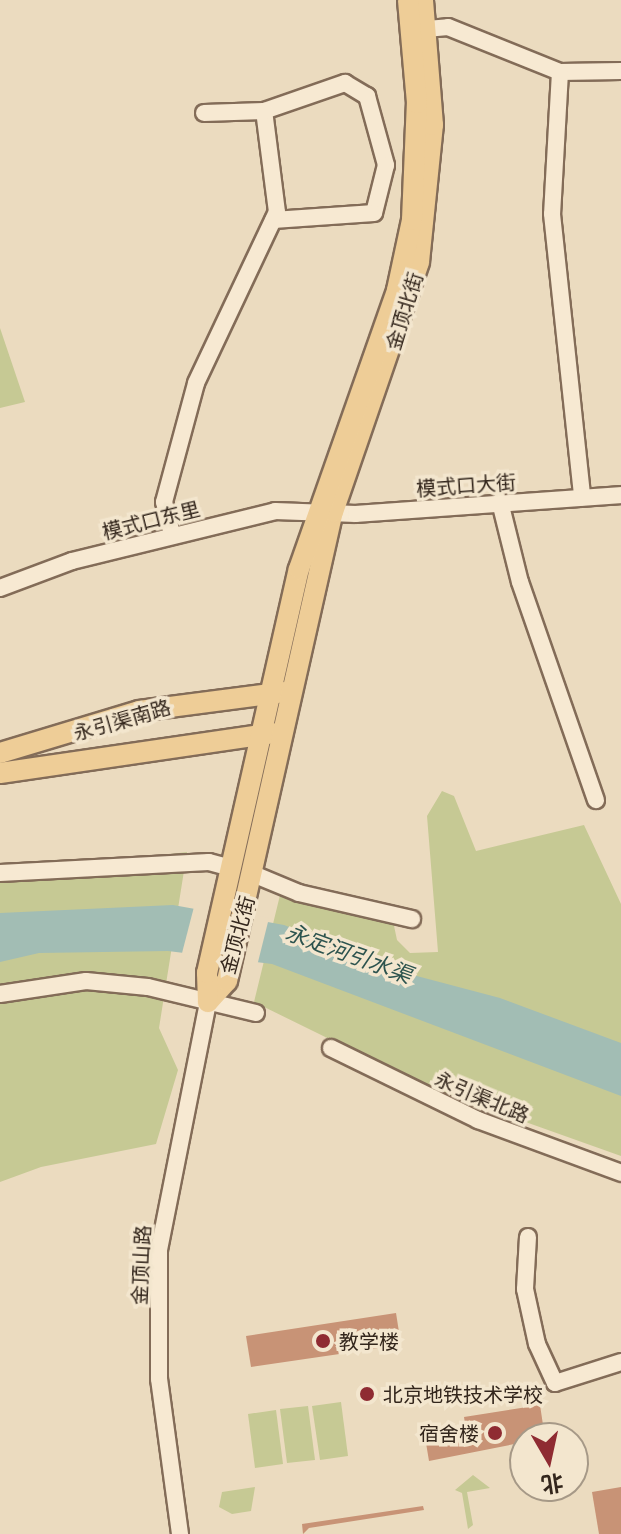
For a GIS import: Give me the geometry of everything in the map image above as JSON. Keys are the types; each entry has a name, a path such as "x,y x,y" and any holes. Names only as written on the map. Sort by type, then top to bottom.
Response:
{"main road":[{"name":"金顶北街","path":"208,1002 209,966 227,889 264,733 284,692 324,512 419,262 433,125 418,30 408,0"},
{"name":"金顶北街","path":"418,30 423,0"},
{"name":"金顶北街","path":"208,1002 230,969 248,896 285,733 284,692"},
{"name":"永引渠南路","path":"0,753 139,711 284,692"},
{"name":"永引渠南路","path":"0,773 264,733 285,733"}],"street":[{"path":"418,30 448,27 560,72 621,71"},
{"path":"560,72 552,214 582,497"},
{"path":"204,113 264,111 345,83 367,96 386,165 374,213 273,220"},
{"path":"172,534 164,502 196,383 273,220 264,111"},
{"name":"模式口大街","path":"324,512 621,495"},
{"path":"500,502 520,582 596,800"},
{"name":"模式口东里","path":"0,588 172,534 275,511 324,512"},
{"path":"0,873 209,862 232,868"},
{"path":"253,874 299,893 412,919"},
{"path":"0,994 86,981 256,1013"},
{"name":"金顶山路","path":"180,1534 159,1379 159,1250 208,1002"},
{"name":"永引渠北路","path":"331,1048 478,1120 621,1173"},
{"path":"528,1237 525,1289 553,1381 621,1362"}],"green space":[{"path":"0,328 25,402 0,408"},
{"path":"442,791 454,796 476,851 584,825 621,904 621,1156 425,1086 254,1002 281,891 393,921 397,940 410,953 438,952 427,816"},
{"path":"187,852 159,1028 178,1070 156,1144 41,1167 0,1182 0,875"},
{"path":"341,1402 348,1456 320,1460 312,1406"},
{"path":"308,1406 315,1460 287,1463 280,1409"},
{"path":"276,1410 283,1464 255,1468 248,1414"},
{"path":"473,1475 490,1488 467,1492 473,1525 468,1529 462,1493 455,1490"},
{"path":"255,1487 251,1511 232,1514 219,1507 222,1492"}],"water":[{"name":"永定河引水渠","path":"173,905 284,925 413,975 500,998 621,1043 621,1096 272,964 168,951 39,953 0,962 0,913"}],"pier":[{"path":"195,903 269,918 257,966 181,957"}],"building":[{"name":"教学楼","path":"396,1313 401,1345 251,1367 246,1336"},
{"name":"宿舍楼","path":"540,1405 543,1422 509,1422 509,1445 429,1461 425,1437 466,1430 464,1417"},
{"path":"621,1487 621,1534 599,1534 592,1492"},
{"path":"423,1506 424,1510 309,1528 303,1534 302,1524"}],"place":[{"name":"教学楼","path":"323,1341"},
{"name":"北京地铁技术学校","path":"367,1394"},
{"name":"宿舍楼","path":"495,1433"}]}
